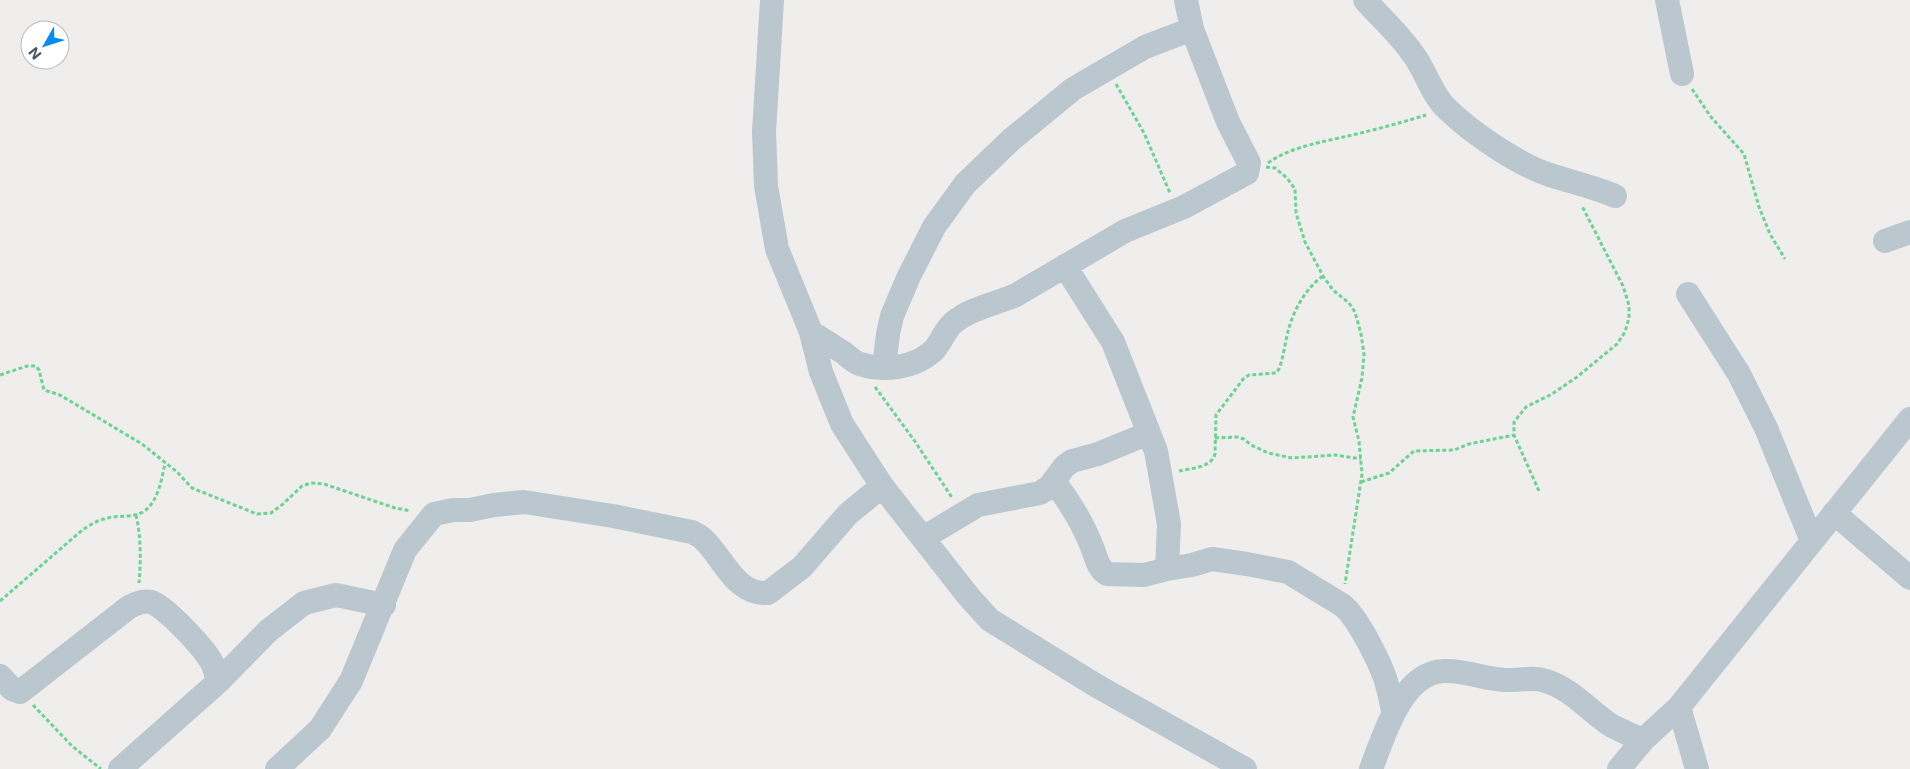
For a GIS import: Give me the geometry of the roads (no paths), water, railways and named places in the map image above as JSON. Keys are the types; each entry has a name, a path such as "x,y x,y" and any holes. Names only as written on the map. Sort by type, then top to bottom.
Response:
{"street":[{"path":"772,0 764,132 766,186 777,249 811,332 821,372 838,416 882,486 969,598 990,620 1097,686 1245,769"},
{"path":"811,332 858,363 893,368 919,361 936,348 951,324 961,318 981,307 1001,302 1016,295 1125,231 1177,210 1247,173 1249,163 1228,122 1192,29 1186,0"},
{"path":"1364,0 1415,55 1433,90 1446,109 1503,152 1548,174 1594,187 1615,196"},
{"path":"1667,0 1682,74"},
{"path":"884,368 892,316 909,276 934,227 965,184 1012,139 1073,89 1145,47 1192,29"},
{"path":"1885,241 1910,232"},
{"path":"1065,266 1113,342 1156,451 1170,524 1167,569"},
{"path":"1688,294 1739,374 1755,405 1770,436 1812,541"},
{"path":"1619,769 1643,740 1679,707 1910,419"},
{"path":"923,538 978,505 1040,492 1049,487 1065,466 1072,461 1098,454 1149,433"},
{"path":"1054,481 1077,512 1086,530 1098,566 1107,574 1144,575 1212,559 1288,572 1347,608 1360,626 1386,681 1393,711"},
{"path":"277,769 320,729 351,681 384,605 405,550 434,514 524,502 613,516 692,532 702,538 732,577 749,589 762,594 773,590 802,567 848,514 882,486"},
{"path":"1834,513 1910,578"},
{"path":"120,769 218,682 268,630 304,603 336,595 384,605"},
{"path":"0,676 12,689 20,692 129,607 142,601 150,602 163,608 205,652 212,662 218,682"},
{"path":"1371,769 1393,711 1415,684 1430,673 1444,671 1464,672 1505,680 1526,678 1546,680 1566,691 1612,726 1643,740"},
{"path":"1679,707 1697,769"}]}
